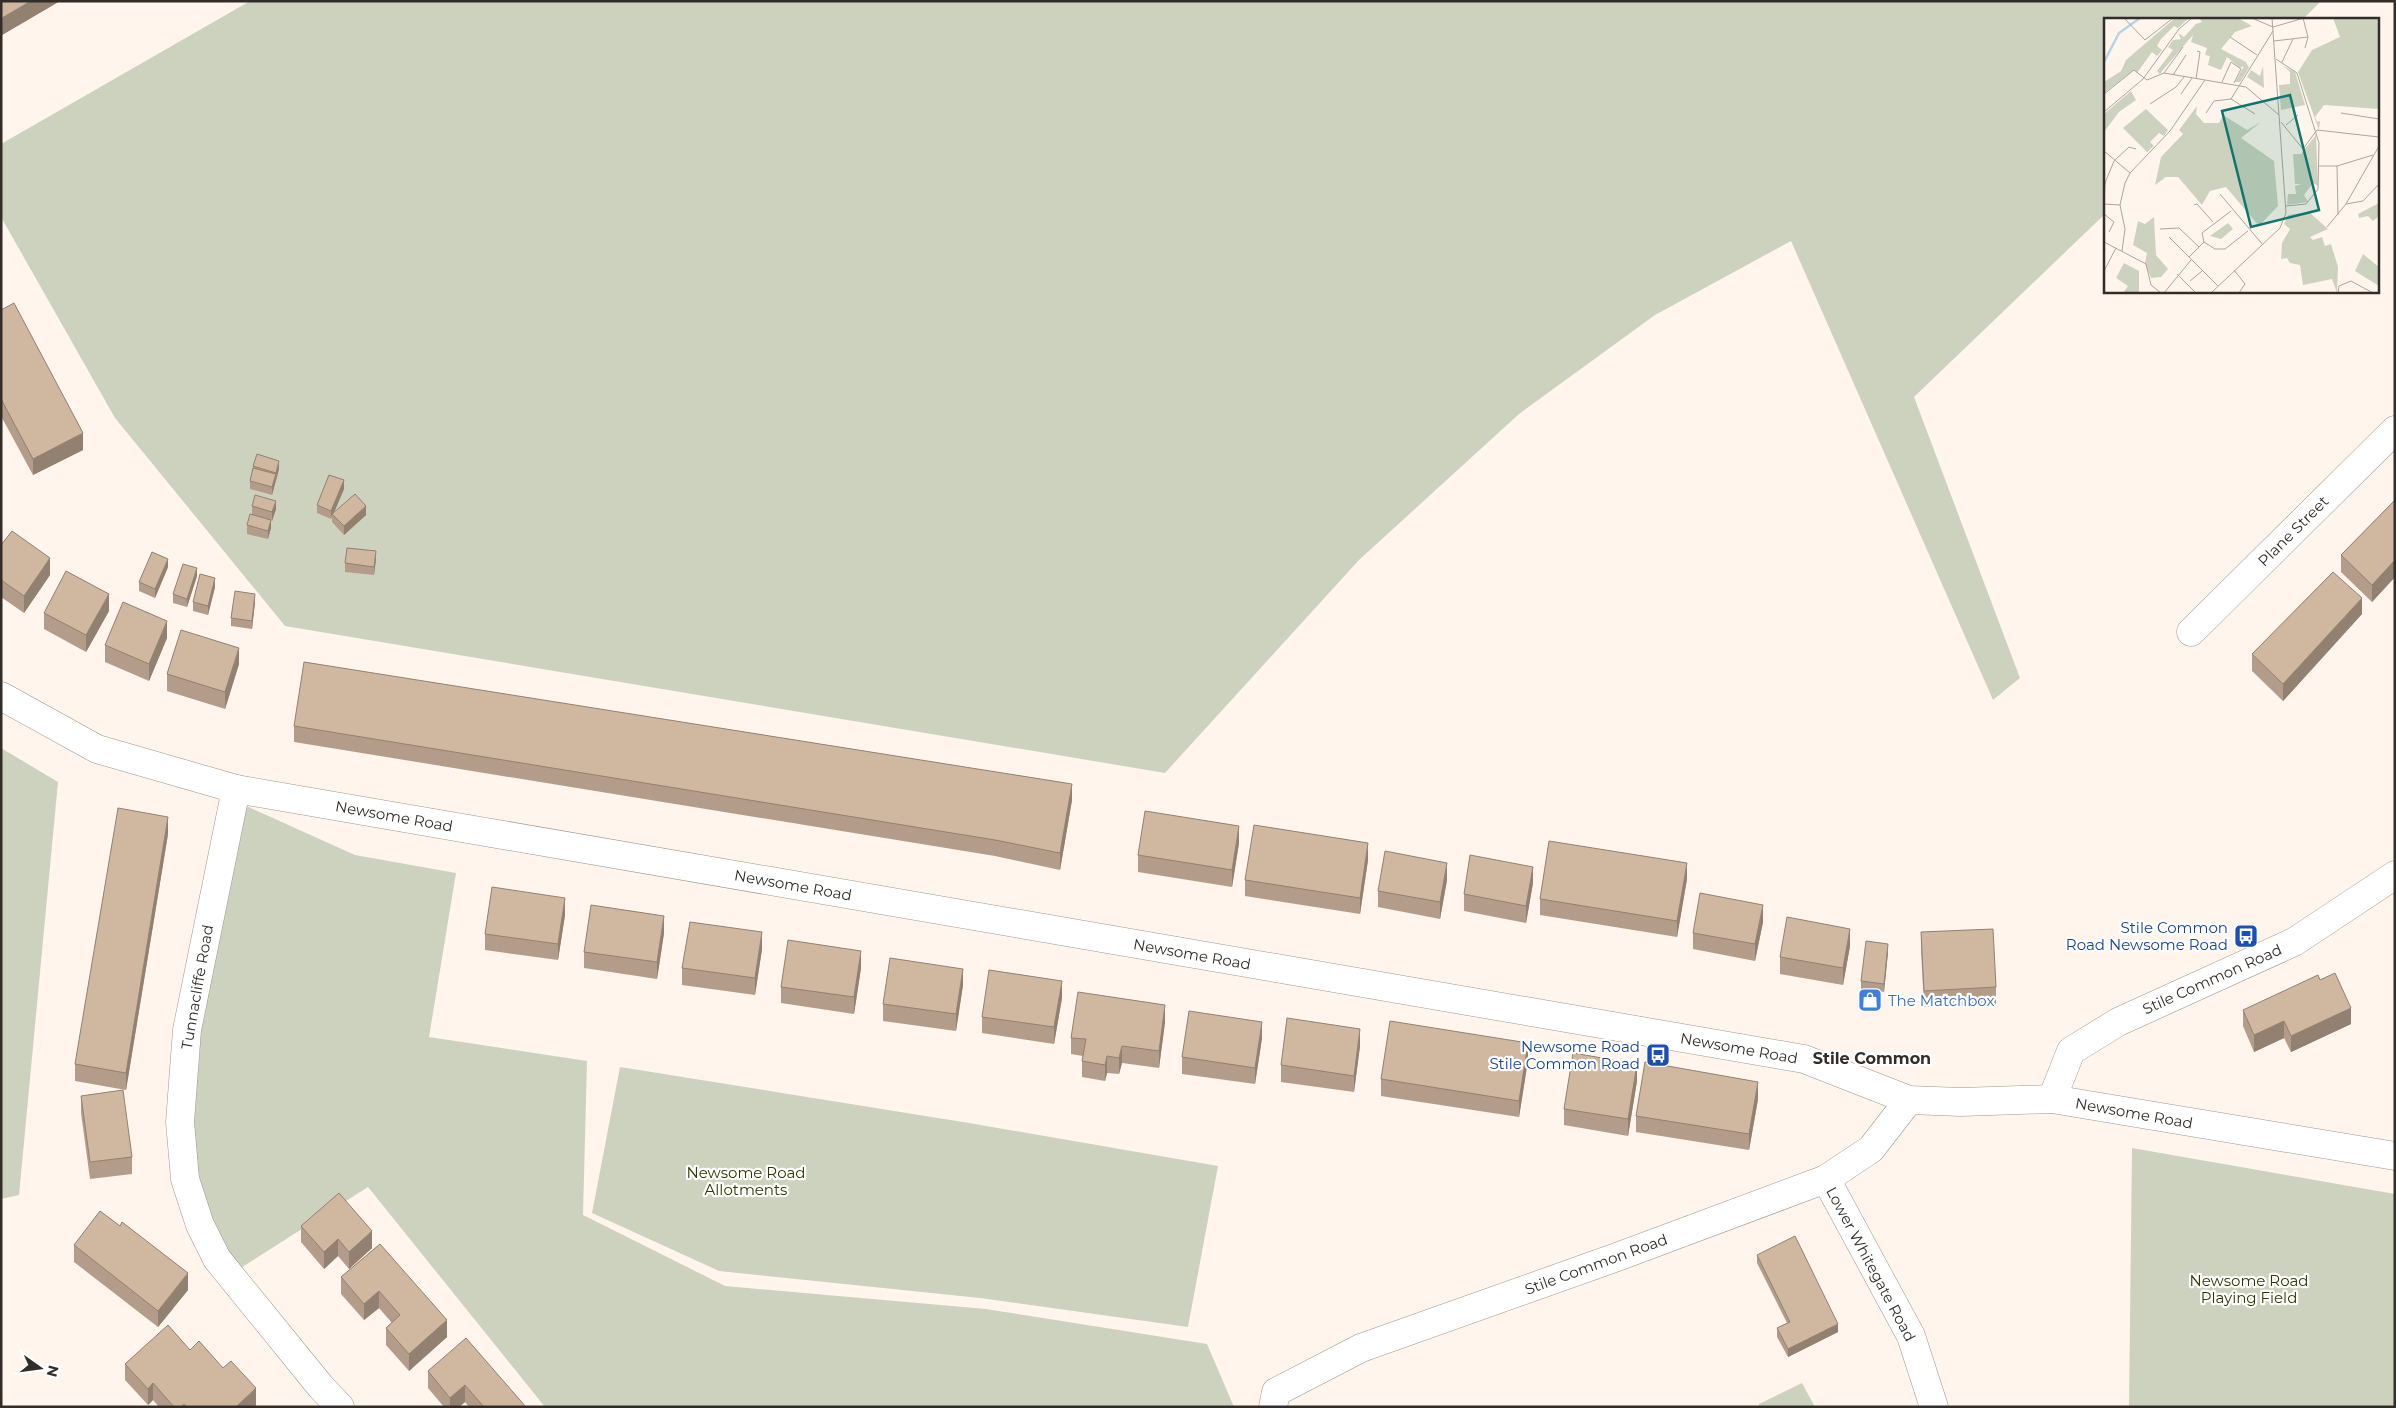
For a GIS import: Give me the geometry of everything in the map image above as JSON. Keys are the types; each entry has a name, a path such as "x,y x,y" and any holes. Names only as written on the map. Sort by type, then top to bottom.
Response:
{"street":[{"name":"Plane Street","path":"2191,632 2395,430"},
{"name":"Newsome Road","path":"1,696 97,749 236,789 1804,1059 1909,1100 1961,1102 2052,1099 2395,1156"},
{"name":"Tunnacliffe Road","path":"236,789 187,1030 180,1122 185,1179 200,1225 217,1260 308,1372 340,1407"},
{"name":"Stile Common Road","path":"2052,1099 2072,1051 2118,1022 2294,942 2395,875"},
{"name":"Stile Common Road","path":"1273,1407 1276,1392 1361,1348 1617,1257 1826,1179 1871,1149 1909,1100"},
{"name":"Lower Whitegate Road","path":"1826,1179 1911,1336 1934,1407"}],"green space":[{"path":"250,1 2321,1 2304,18 2104,18 2104,215 1914,397 2020,678 1993,700 1791,241 1655,315 1519,414 1359,560 1165,773 285,626 115,418 1,217 1,144"},
{"path":"1,748 58,782 19,1195 1,1199"},
{"path":"244,805 355,855 456,873 429,1037 587,1061 583,1215 725,1286 986,1309 1207,1344 1234,1407 545,1407 368,1187 236,1271 196,1182 193,1120 199,1025"},
{"name":"Newsome Road Allotments","path":"620,1067 969,1123 1218,1166 1188,1327 980,1298 719,1271 592,1213"},
{"name":"Newsome Road Playing Field","path":"2132,1148 2395,1194 2395,1407 2129,1407"},
{"path":"1802,1383 1815,1407 1759,1407 1759,1404"}],"building":[{"path":"1,1 31,1 2,18"},
{"path":"14,303 83,433 33,459 1,399 1,310"},
{"path":"257,454 279,461 276,473 253,466"},
{"path":"253,468 276,474 272,487 250,481"},
{"path":"329,475 344,480 331,511 317,505"},
{"path":"355,494 366,506 344,526 332,514"},
{"path":"255,495 276,501 272,512 252,506"},
{"path":"2395,500 2395,560 2372,585 2341,555"},
{"path":"250,514 271,520 268,531 247,525"},
{"path":"12,531 50,558 24,596 1,580 1,545"},
{"path":"347,548 376,551 374,567 345,563"},
{"path":"152,552 168,559 155,589 139,582"},
{"path":"183,564 197,568 187,599 173,594"},
{"path":"66,571 109,594 86,635 44,613"},
{"path":"2333,572 2362,598 2283,684 2252,654"},
{"path":"200,574 215,578 208,606 193,602"},
{"path":"235,591 255,594 252,621 231,618"},
{"path":"123,602 167,621 149,664 105,645"},
{"path":"181,630 239,648 225,692 167,674"},
{"path":"304,662 1072,784 1060,853 995,840 294,726"},
{"path":"118,808 168,817 126,1073 75,1064"},
{"path":"1145,811 1239,826 1232,870 1138,855"},
{"path":"1254,825 1368,843 1360,898 1245,880"},
{"path":"1549,841 1687,863 1677,921 1540,899"},
{"path":"1385,851 1447,863 1440,902 1378,891"},
{"path":"1470,855 1533,867 1526,906 1464,894"},
{"path":"492,887 565,898 558,944 485,934"},
{"path":"1700,893 1763,905 1755,944 1693,933"},
{"path":"591,905 664,916 657,962 584,952"},
{"path":"1787,917 1850,929 1843,968 1780,957"},
{"path":"690,922 762,932 755,978 682,968"},
{"path":"1993,929 1996,987 1924,991 1921,932"},
{"path":"788,940 861,951 854,997 781,987"},
{"path":"1866,941 1888,944 1884,984 1861,981"},
{"path":"890,958 963,969 956,1014 883,1004"},
{"path":"989,970 1062,981 1054,1027 982,1017"},
{"path":"2335,973 2351,1008 2291,1036 2284,1021 2254,1035 2243,1010 2318,975 2320,980"},
{"path":"1078,992 1165,1005 1159,1051 1122,1046 1119,1058 1107,1056 1105,1065 1082,1061 1086,1039 1071,1038"},
{"path":"1189,1011 1262,1022 1255,1068 1182,1057"},
{"path":"1287,1018 1360,1029 1354,1076 1281,1065"},
{"path":"1390,1021 1528,1043 1519,1101 1381,1079"},
{"path":"1573,1053 1637,1064 1628,1119 1564,1109"},
{"path":"1645,1062 1758,1082 1749,1134 1636,1116"},
{"path":"123,1090 132,1157 90,1162 81,1096"},
{"path":"339,1193 372,1231 349,1252 338,1239 324,1252 301,1226"},
{"path":"100,1211 120,1226 122,1222 188,1273 158,1311 74,1245"},
{"path":"1795,1236 1838,1324 1788,1349 1777,1328 1790,1322 1757,1255"},
{"path":"380,1244 447,1320 409,1354 386,1328 400,1315 379,1291 364,1304 341,1277"},
{"path":"168,1325 190,1350 199,1341 223,1368 231,1361 256,1388 236,1407 187,1407 184,1404 181,1407 174,1407 153,1383 148,1389 125,1364"},
{"path":"466,1338 526,1407 484,1407 465,1385 450,1398 428,1371"}],"place":[{"name":"Stile Common Road Newsome Road","path":"2246,936"},
{"name":"The Matchbox","path":"1870,1000"},
{"name":"Newsome Road Stile Common Road","path":"1658,1055"}],"district":[{"name":"Stile Common","path":"1872,1058"}]}
